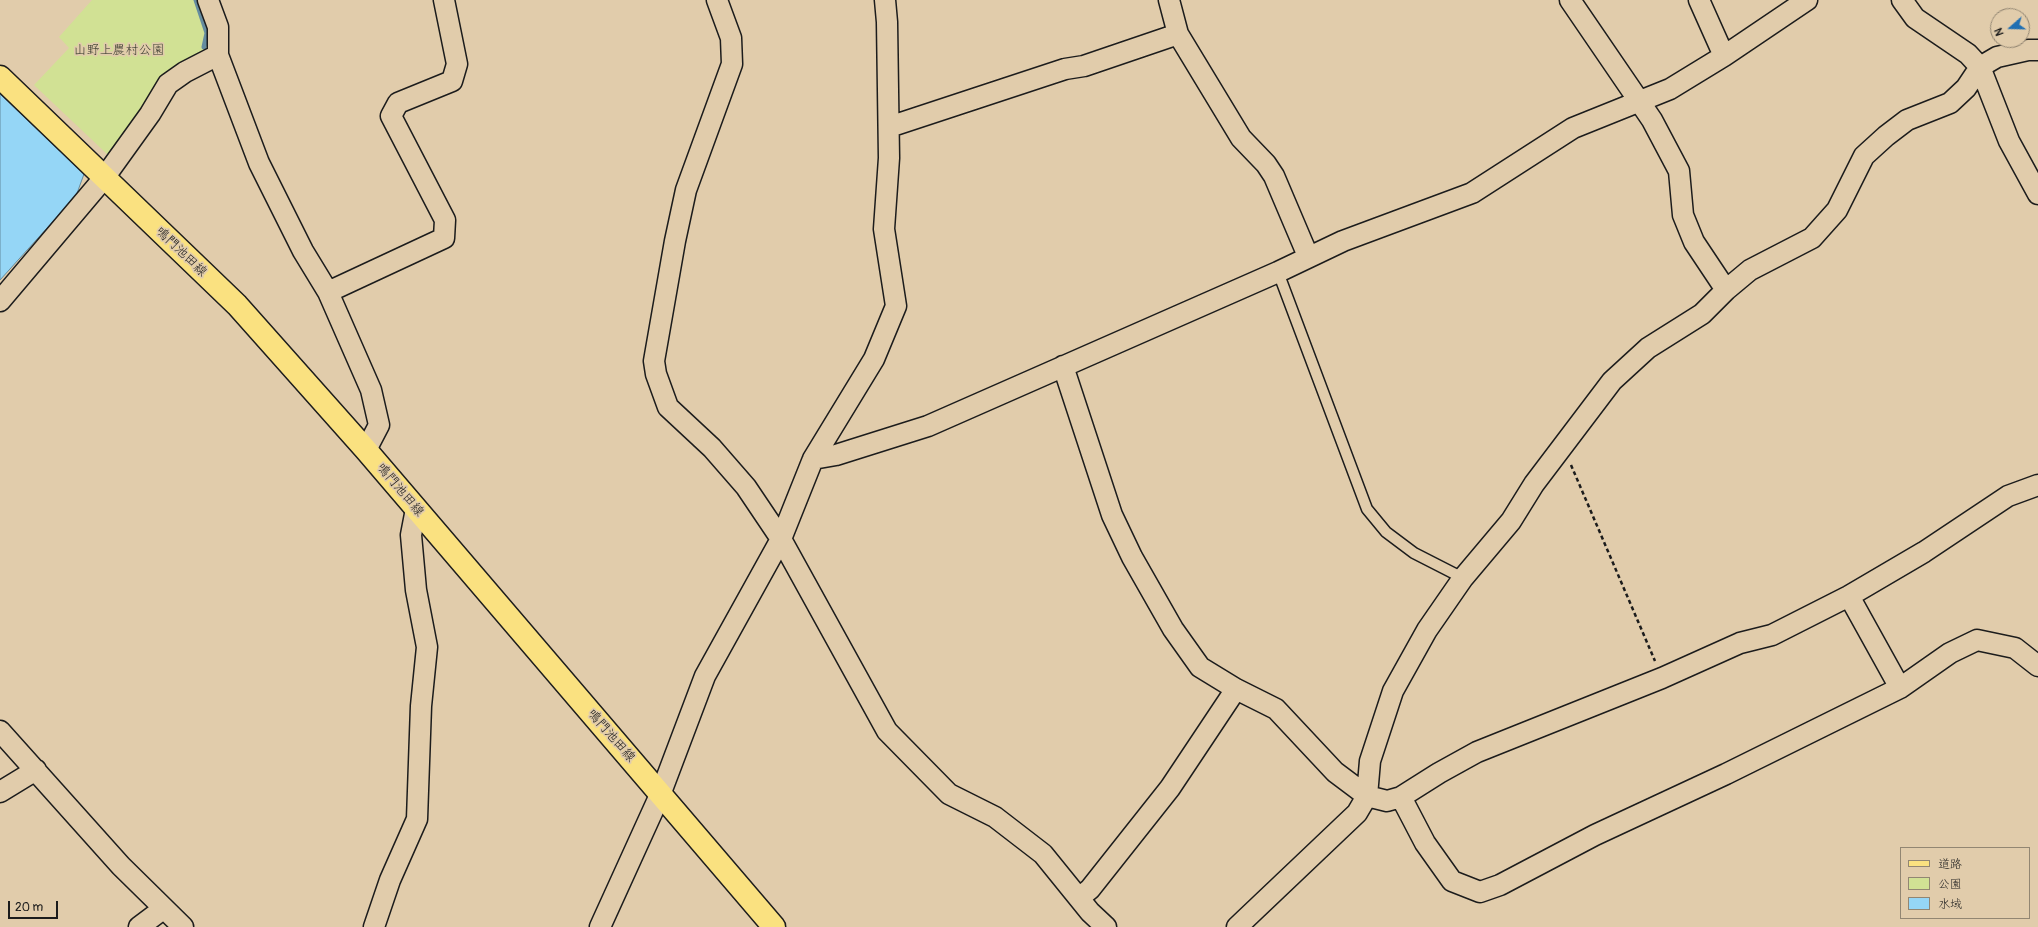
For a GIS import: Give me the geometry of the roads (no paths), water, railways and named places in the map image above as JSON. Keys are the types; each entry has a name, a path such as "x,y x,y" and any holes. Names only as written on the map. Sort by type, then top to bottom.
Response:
{"main road":[{"name":"鳴門池田線","path":"0,77 237,305 366,450 774,927"}],"street":[{"path":"208,0 218,27 218,55 259,162 303,251 328,292 371,390 379,425 366,450"},
{"path":"328,292 444,238 444,220 391,116 398,103 452,81 457,64 444,0"},
{"path":"717,0 731,38 732,64 686,190 654,361 656,374 668,407 712,448 746,487 780,539 887,731 949,794 995,817 1043,854 1090,912 1106,927"},
{"path":"600,927 660,795 706,676 780,539 813,459 874,359 896,306 884,229 889,158 885,0"},
{"path":"1170,0 1178,34 1241,138 1266,164 1274,176 1308,256"},
{"path":"1570,0 1652,120 1679,171 1683,214 1694,242 1726,290"},
{"path":"1699,0 1724,56"},
{"path":"813,459 836,455 928,426 1006,393 1063,366 1278,272 1308,256 1343,241 1472,193 1573,128 1670,89 1724,56 1807,0"},
{"path":"1902,0 1915,18 1968,54 1980,67 2009,141 2038,194"},
{"path":"889,127 1065,69 1084,66 1178,34"},
{"path":"1237,927 1357,813 1367,796 1370,761 1393,690 1426,630 1463,578 1511,520 1534,484 1612,381 1648,348 1702,314 1726,290 1750,270 1812,238 1837,210 1864,156 1886,136 1907,120 1950,103 1966,88 1980,67 1997,58 2028,50 2038,50"},
{"path":"0,301 104,178 150,114 168,84 185,72 218,55"},
{"path":"1063,366 1112,515 1132,557 1173,629 1200,667 1236,689 1276,709 1335,772 1367,796 1387,801 1401,797 1477,752 1662,678 1740,643 1772,635 1849,596 1924,552 2008,496 2038,485"},
{"path":"374,927 390,880 417,819 421,706 427,646 416,590 410,535 416,509"},
{"path":"1849,596 1900,688"},
{"path":"1401,797 1425,843 1452,881 1480,892 1500,886 1595,834 1726,774 1900,688 1950,653 1978,640 2015,648 2038,666"},
{"path":"1079,898 1090,889 1170,788 1236,689"},
{"path":"0,730 121,866 183,927"},
{"path":"0,792 36,770"},
{"path":"139,927 163,909"}],"lane":[{"path":"1278,272 1368,509 1386,532 1414,553 1463,578"}],"water":[{"path":"0,94 84,174 76,196 0,280"}],"waterway":[{"path":"196,0 207,33 204,47"}],"park label":[{"name":"山野上農村公園","path":"119,51"}]}
